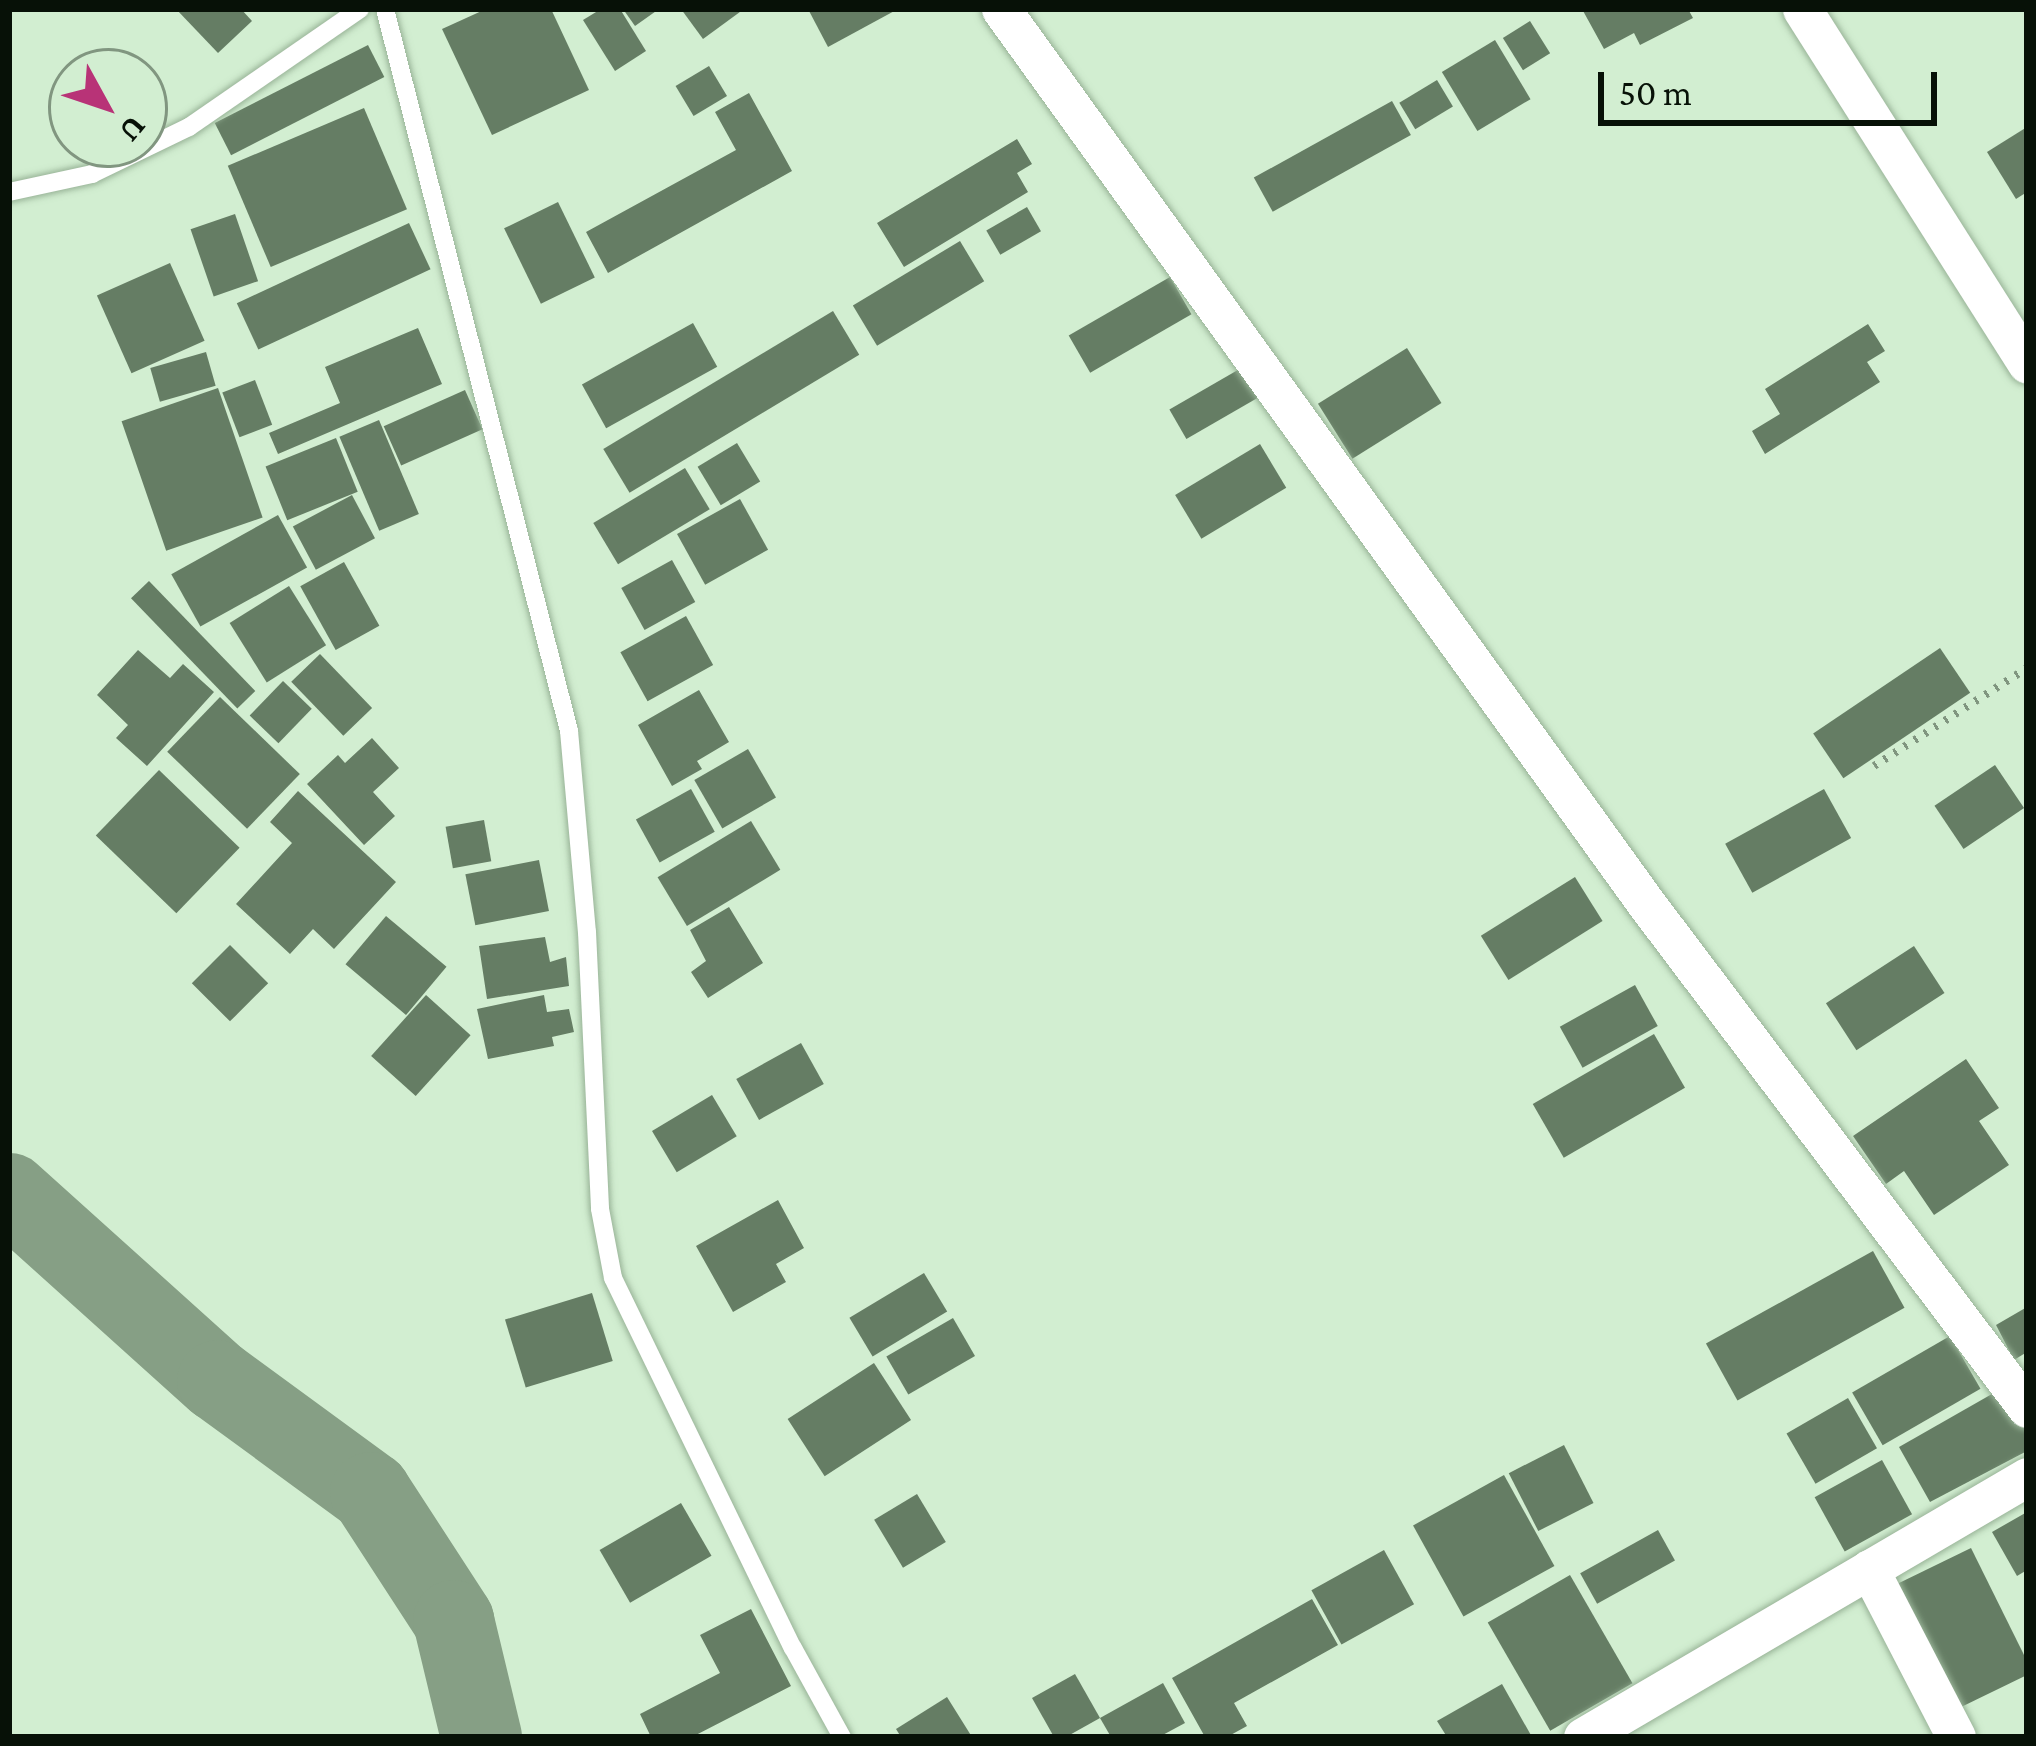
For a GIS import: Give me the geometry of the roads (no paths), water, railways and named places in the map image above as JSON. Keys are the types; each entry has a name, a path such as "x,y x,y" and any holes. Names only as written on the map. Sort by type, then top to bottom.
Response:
{"street":[{"path":"1001,9 1645,902 2027,1408"},
{"path":"1802,9 2027,364"},
{"path":"1583,1737 2027,1477"},
{"path":"1869,1569 1956,1737"}],"lane":[{"path":"9,192 57,185 189,127 360,9"},
{"path":"385,9 569,731 587,932 600,1209 613,1278 793,1648 842,1737"}],"waterway":[{"path":"9,1193 217,1380 370,1492 453,1620 481,1737"}]}
